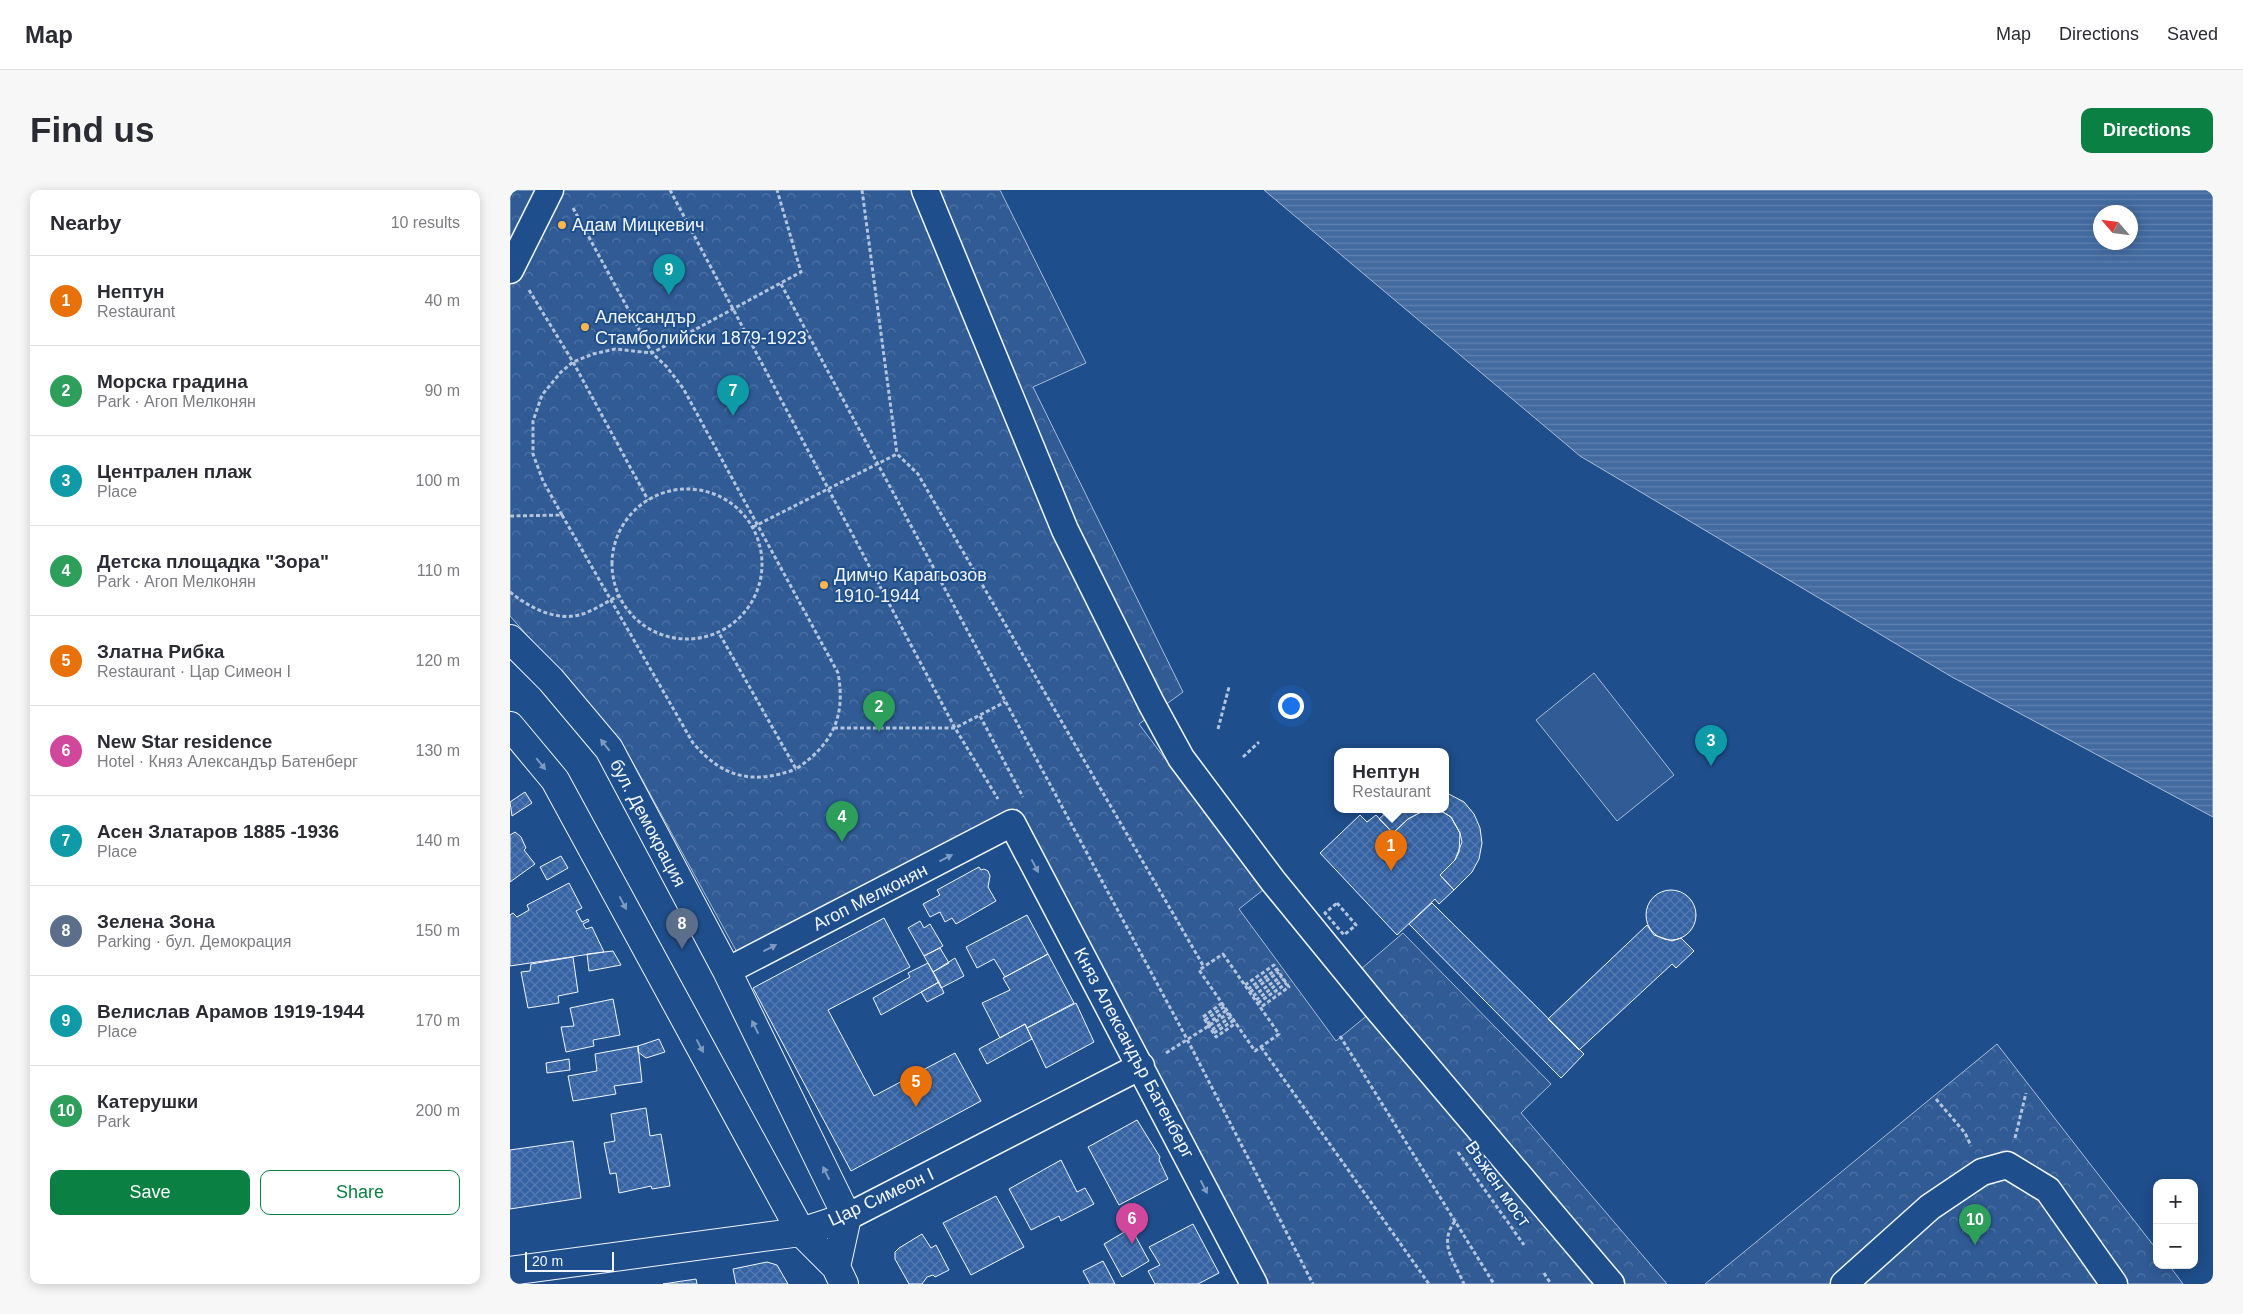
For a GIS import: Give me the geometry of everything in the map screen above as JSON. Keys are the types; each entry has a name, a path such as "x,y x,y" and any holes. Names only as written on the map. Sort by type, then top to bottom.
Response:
{"main road":[{"name":"бул. Демокрация","path":"510,639 551,680 608,749 727,971 847,1217"},
{"path":"510,726 559,788 801,1232 840,1276"},
{"path":"840,1276 847,1217"},
{"name":"Цар Симеон I","path":"510,1272 801,1232 847,1217"}],"street":[{"path":"511,265 550,190"},
{"path":"926,190 1065,530 1151,703 1181,758 1273,881 1611,1284"},
{"name":"Агоп Мелконян","path":"727,971 1012,823"},
{"name":"Княз Александър Батенберг","path":"1012,823 1254,1284"},
{"name":"Цар Симеон I","path":"847,1217 1141,1066"},
{"path":"1844,1284 1930,1207 1982,1172 2008,1166 2048,1190 2067,1214 2114,1284"}],"path":[{"path":"670,190 955,728 1012,823"},
{"path":"572,207 652,353 666,366 683,388 838,672 841,691 840,710 834,728 825,745 812,758 796,769 778,776 759,778 740,776 721,769 705,757 692,743 543,481 533,454 533,421 542,395 561,372 573,362 593,354 615,349 652,353 733,311 801,272 777,190"},
{"path":"862,190 897,454 918,474 1204,967"},
{"path":"511,265 573,362 648,500"},
{"path":"781,284 1188,1041 1313,1284"},
{"path":"753,527 897,454"},
{"path":"677,489 707,491 734,505 753,527 762,558 759,588 744,614 719,633 680,640 661,635 643,626 633,617 619,596 612,566 617,536 630,516 648,500 677,489"},
{"path":"510,516 562,515"},
{"path":"510,592 536,610 564,616 580,615 619,596"},
{"path":"719,633 796,769"},
{"path":"1218,729 1229,687"},
{"path":"834,728 955,728 1005,702"},
{"path":"1243,757 1259,742"},
{"path":"1337,903 1356,925"},
{"path":"1223,954 1280,1034 1255,1050 1199,970 1204,967 1223,954"},
{"path":"1253,996 1282,976"},
{"path":"1253,996 1289,987 1282,976"},
{"path":"1253,996 1282,976"},
{"path":"1141,1066 1188,1041 1229,1013"},
{"path":"1229,1013 1216,1037 1203,1017 1229,1013"},
{"path":"1210,1027 1229,1013"},
{"path":"1340,1036 1494,1284"},
{"path":"1260,1047 1429,1284"},
{"path":"2008,1166 2026,1094"},
{"path":"1936,1099 1964,1133 1982,1172"},
{"name":"Въжен мост","path":"1454,1146 1524,1245"},
{"path":"1455,1221 1448,1231 1446,1240 1464,1284"},
{"path":"1544,1273 1551,1284"}],"green space":[{"path":"510,190 1000,190 1086,363 1033,387 1183,692 1139,724 1263,890 1239,909 1336,1041 1386,1000 1361,969 1403,933 1551,1084 1521,1113 1667,1284 1269,1284 1017,809 739,956 621,741 510,616"},
{"path":"1594,673 1674,775 1617,821 1536,720"},
{"path":"1997,1044 2153,1245 2153,1269 2172,1269 2183,1284 1705,1284"}],"shaded area":[{"path":"1264,190 2213,190 2213,817 1952,677 1580,456"}],"building":[{"path":"525,792 532,803 512,816 510,802"},
{"path":"1449,794 1464,802 1474,814 1480,828 1482,843 1479,859 1472,872 1454,890 1440,875 1455,860 1462,842 1460,833 1451,817 1445,813 1449,813"},
{"path":"1386,813 1419,813 1408,819 1393,833 1379,819"},
{"path":"1419,813 1445,813 1451,817 1460,833 1459,852 1455,860 1440,875 1454,890 1439,904 1435,899 1397,935 1320,853 1360,815 1367,822 1376,815 1393,833 1408,819"},
{"path":"515,832 521,837 526,848 524,850 535,864 510,882 510,835"},
{"path":"561,856 568,868 547,880 540,867"},
{"path":"979,867 981,870 988,871 990,876 988,887 996,901 956,924 952,918 945,922 940,912 930,917 923,904 940,895 937,890"},
{"path":"569,883 582,908 576,911 582,922 588,919 589,921 583,924 586,929 592,927 604,952 510,966 510,915 513,913 517,917 529,910 527,905"},
{"path":"1666,890 1676,890 1689,897 1696,910 1696,920 1689,933 1676,940 1666,940 1657,936 1650,929 1646,920 1646,910 1650,901 1657,894"},
{"path":"1432,903 1584,1054 1561,1078 1409,924"},
{"path":"1027,915 1048,954 1005,977 994,959 977,968 966,947"},
{"path":"884,918 910,967 828,1010 874,1096 955,1053 981,1101 851,1171 753,988"},
{"path":"920,921 924,928 930,924 943,946 924,956 908,928"},
{"path":"1647,925 1654,935 1672,941 1681,938 1694,951 1676,968 1672,964 1579,1050 1548,1019"},
{"path":"940,948 949,963 933,972 924,956"},
{"path":"613,951 621,965 589,971 587,954"},
{"path":"1048,954 1074,1003 1027,1028 1025,1024 1000,1038 982,1003 1010,990 1003,978"},
{"path":"573,957 578,992 558,996 559,1003 528,1008 521,972 530,971 531,964"},
{"path":"955,958 964,976 941,988 933,972"},
{"path":"928,963 939,982 881,1015 873,998 910,977 908,973"},
{"path":"939,982 944,993 927,1002 921,992"},
{"path":"613,999 620,1035 593,1040 594,1046 566,1052 561,1027 574,1026 570,1008"},
{"path":"1076,1003 1094,1042 1046,1068 1027,1028"},
{"path":"1025,1024 1032,1039 987,1064 979,1049"},
{"path":"659,1039 665,1052 646,1058 638,1052 638,1046"},
{"path":"638,1046 642,1082 614,1086 616,1094 573,1101 568,1076 597,1071 595,1054"},
{"path":"569,1059 570,1070 547,1073 546,1063"},
{"path":"646,1108 650,1136 661,1134 670,1186 652,1189 651,1186 619,1193 616,1173 610,1174 604,1143 615,1141 611,1114"},
{"path":"1137,1120 1160,1157 1159,1160 1168,1179 1119,1205 1088,1147"},
{"path":"573,1141 581,1198 510,1209 510,1150"},
{"path":"1061,1160 1077,1192 1085,1188 1094,1204 1061,1221 1059,1216 1031,1230 1009,1189"},
{"path":"996,1196 1024,1247 971,1275 943,1223"},
{"path":"1193,1224 1219,1273 1198,1284 1155,1284 1148,1271 1160,1265 1149,1247"},
{"path":"1131,1228 1149,1261 1122,1277 1104,1244"},
{"path":"922,1234 931,1248 936,1245 949,1270 935,1277 933,1275 927,1277 922,1284 909,1284 895,1259 895,1252"},
{"path":"1103,1261 1115,1284 1090,1284 1083,1271"},
{"path":"767,1262 777,1265 788,1284 736,1284 733,1269"},
{"path":"696,1279 697,1284 663,1284"}],"place":[{"name":"Адам Мицкевич","path":"562,225"},
{"name":"Велислав Арамов 1919-1944","path":"669,295"},
{"name":"Александър Стамболийски 1879-1923","path":"585,327"},
{"name":"Асен Златаров 1885 -1936","path":"733,416"},
{"name":"Димчо Карагьозов 1910-1944","path":"824,585"},
{"name":"Морска градина","path":"879,732"},
{"name":"Централен плаж","path":"1711,766"},
{"name":"Детска площадка \"Зора\"","path":"842,842"},
{"name":"Нептун","path":"1391,871"},
{"name":"Зелена Зона","path":"682,949"},
{"name":"Златна Рибка","path":"916,1107"},
{"name":"New Star residence","path":"1132,1244"},
{"name":"Катерушки","path":"1975,1245"}]}
